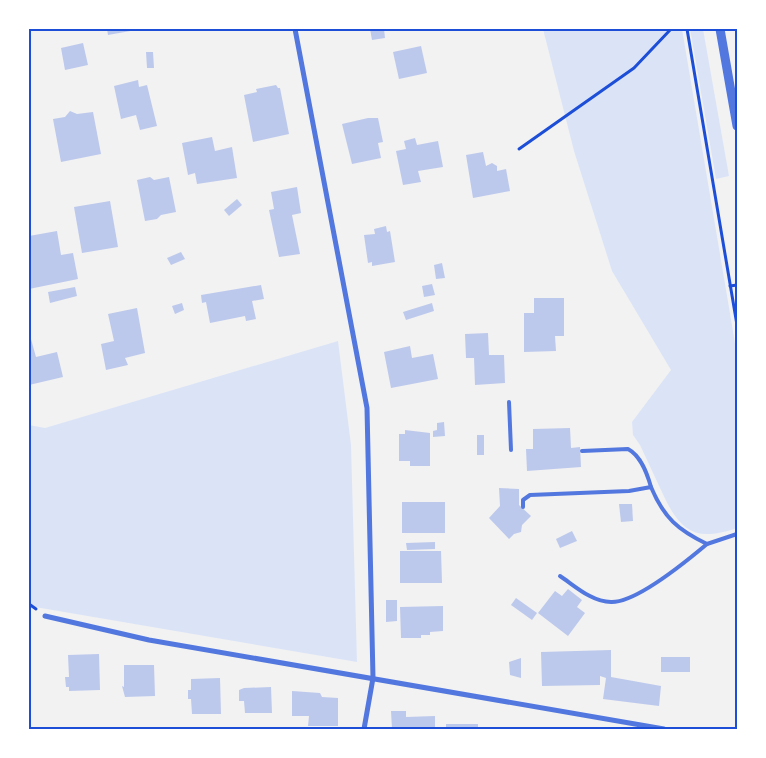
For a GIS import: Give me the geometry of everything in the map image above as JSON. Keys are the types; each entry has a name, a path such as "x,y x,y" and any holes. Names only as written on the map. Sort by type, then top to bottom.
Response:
{"street":[{"path":"295,29 367,408 373,678 364,729"},
{"path":"720,29 737,126"},
{"path":"45,616 148,640 664,729"}],"lane":[{"path":"509,402 512,450"},
{"path":"582,452 631,450 644,467 651,487 665,514 676,527 707,544"},
{"path":"523,507 523,500 530,495 629,491 651,487"},
{"path":"560,576 596,599 611,602 625,600 658,581 707,544 737,534"}],"path":[{"path":"519,149 634,68 671,29"},
{"path":"687,29 737,325"},
{"path":"730,286 737,285"}],"shaded area":[{"path":"543,29 682,29 737,355 737,528 709,534 689,530 681,524 668,504 640,445 633,435 632,422 671,370 612,271 574,151"},
{"path":"690,29 703,29 729,176 716,179"},
{"path":"338,341 351,445 357,662 29,606 29,425 45,428"}],"building":[{"path":"107,29 136,29 136,30 108,35"},
{"path":"370,29 384,29 385,38 372,40"},
{"path":"83,43 88,65 65,70 61,48"},
{"path":"421,46 427,73 399,79 393,52"},
{"path":"146,52 153,52 154,68 147,68"},
{"path":"138,80 139,87 147,85 157,126 140,130 136,115 121,119 114,86"},
{"path":"276,85 280,88 289,134 253,142 244,95 257,92 256,89"},
{"path":"70,111 77,114 93,112 101,154 61,162 53,119 65,117"},
{"path":"368,118 378,118 383,142 378,143 381,158 352,164 342,124"},
{"path":"212,137 215,151 232,147 237,178 197,184 195,173 188,175 182,143"},
{"path":"415,138 417,145 438,141 443,167 418,171 421,182 403,185 396,151 406,149 404,141"},
{"path":"483,152 486,166 492,163 497,166 497,171 506,169 510,191 473,198 466,155"},
{"path":"150,177 154,180 169,177 176,212 145,221 137,180"},
{"path":"297,187 301,213 292,215 300,254 279,257 269,210 274,209 271,192"},
{"path":"237,199 242,205 229,216 224,210"},
{"path":"110,201 118,247 82,253 74,207"},
{"path":"386,226 387,232 390,231 395,262 372,266 372,262 368,263 364,235 375,234 374,229"},
{"path":"57,231 61,255 73,253 78,279 29,289 29,236"},
{"path":"181,252 185,259 171,265 167,258"},
{"path":"442,263 445,278 436,279 434,265"},
{"path":"432,284 435,295 424,297 422,286"},
{"path":"261,285 264,299 252,301 256,319 246,321 245,316 210,323 206,302 202,303 201,295"},
{"path":"75,287 77,296 50,303 48,292"},
{"path":"534,298 564,298 564,336 555,336 556,351 524,352 524,313 534,313"},
{"path":"182,303 184,310 175,314 172,306"},
{"path":"432,303 434,311 406,320 403,312"},
{"path":"137,308 145,353 125,358 128,365 106,370 101,344 114,341 108,314"},
{"path":"29,332 36,357 57,352 63,377 29,385"},
{"path":"488,333 489,355 504,355 505,383 475,385 474,358 466,358 465,334"},
{"path":"410,346 412,358 433,354 438,379 391,388 384,352"},
{"path":"444,422 445,436 433,437 433,431 437,430 437,423"},
{"path":"570,428 571,448 580,447 581,467 527,471 526,449 533,449 533,429"},
{"path":"405,430 430,433 430,466 410,466 410,461 399,461 399,434 405,434"},
{"path":"477,435 484,435 484,455 477,455"},
{"path":"499,488 519,489 519,505 531,516 522,525 521,532 514,534 509,539 489,518 500,506"},
{"path":"402,502 445,502 445,533 402,533"},
{"path":"619,504 632,504 633,521 621,522"},
{"path":"572,531 577,541 560,548 556,539"},
{"path":"435,542 435,549 407,550 406,543"},
{"path":"400,551 441,551 442,583 400,583"},
{"path":"568,589 582,600 577,607 585,613 568,636 538,613 555,591 562,596"},
{"path":"516,598 537,613 532,620 511,605"},
{"path":"386,600 397,600 397,621 386,622"},
{"path":"443,606 443,631 430,632 430,635 421,635 421,638 401,638 400,607"},
{"path":"611,650 611,677 661,686 659,706 603,699 606,678 600,676 600,685 542,686 541,652"},
{"path":"99,654 100,690 69,691 69,687 66,687 65,677 69,677 68,655"},
{"path":"661,657 690,657 690,672 661,672"},
{"path":"521,658 521,678 510,675 509,662"},
{"path":"124,665 154,665 155,696 125,697 122,686 124,687"},
{"path":"220,678 221,714 192,714 191,699 188,699 188,690 191,690 191,679"},
{"path":"271,687 272,713 245,713 244,701 239,701 239,690 244,688"},
{"path":"292,691 320,693 322,697 338,698 338,726 308,726 309,716 292,716"},
{"path":"391,711 406,711 406,717 435,716 435,729 392,729"},
{"path":"446,724 478,724 478,729 446,729"}]}
